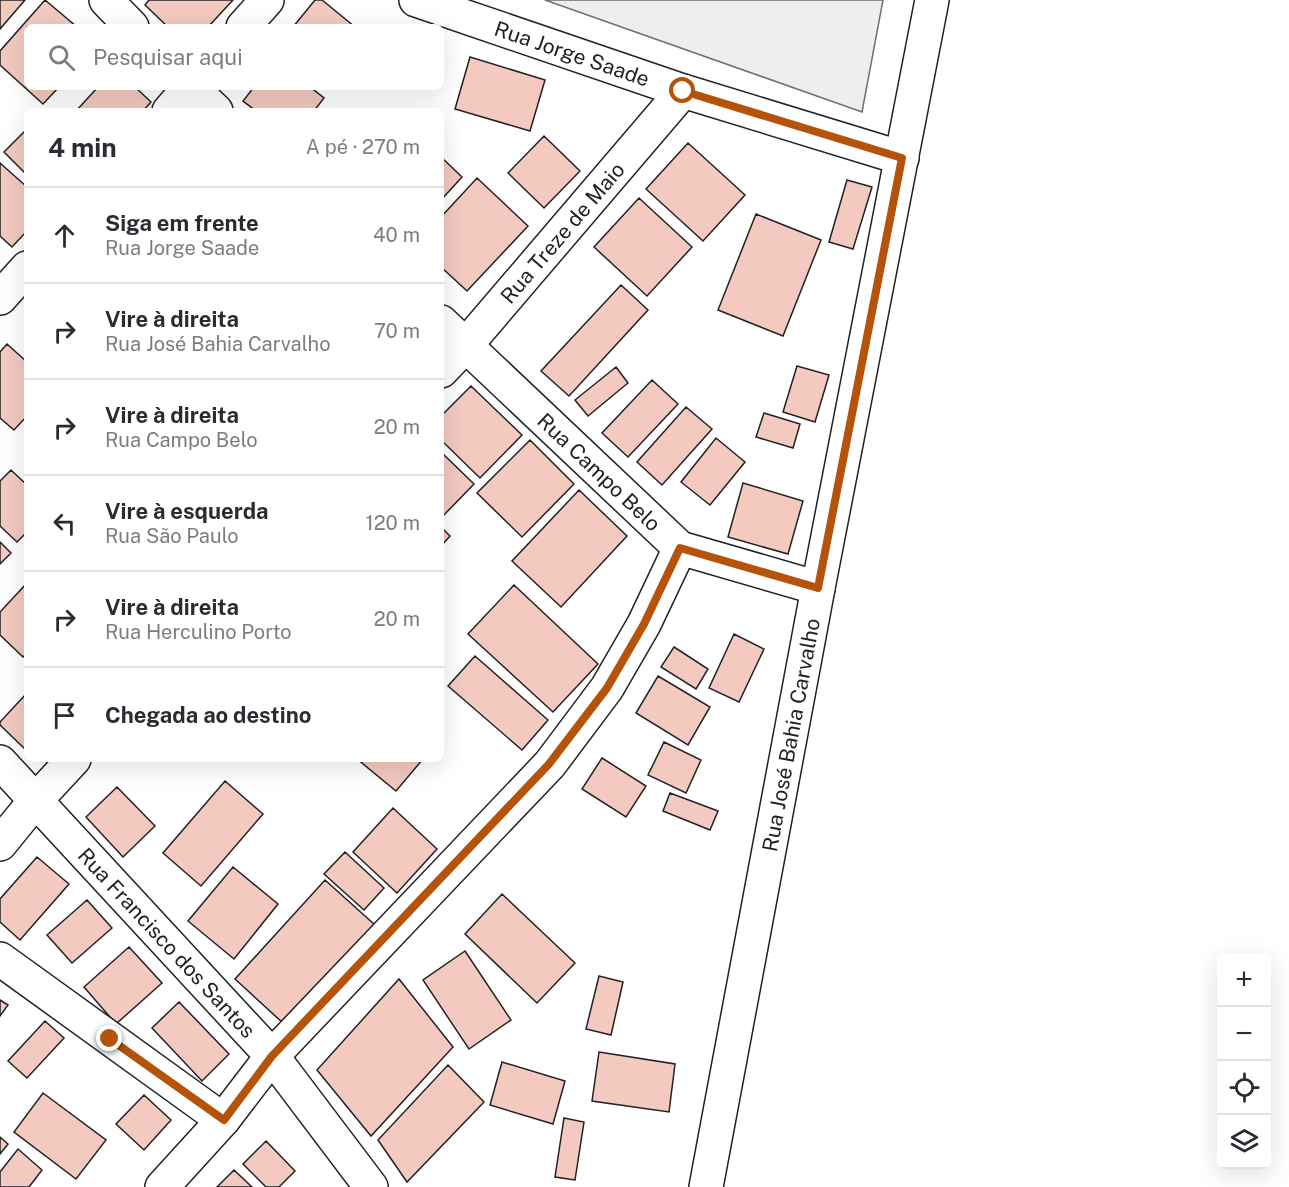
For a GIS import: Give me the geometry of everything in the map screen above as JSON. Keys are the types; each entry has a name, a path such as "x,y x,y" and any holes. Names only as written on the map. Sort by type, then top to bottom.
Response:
{"street":[{"path":"106,0 129,24"},
{"path":"246,24 267,0"},
{"name":"Rua Jorge Saade","path":"416,0 683,91 902,158"},
{"name":"Rua José Bahia Carvalho","path":"706,1187 818,588 932,0"},
{"path":"172,108 188,90"},
{"path":"194,90 213,108"},
{"name":"Rua Treze de Maio","path":"444,368 683,91"},
{"path":"0,298 24,271"},
{"name":"Rua Campo Belo","path":"444,325 680,548 818,588"},
{"path":"162,1187 224,1120 272,1056 549,764 607,688 644,624 680,548"},
{"name":"Rua Francisco dos Santos","path":"0,762 272,1056 371,1187"},
{"path":"0,844 71,762"},
{"path":"0,959 224,1120"}],"shaded area":[{"path":"545,0 883,0 862,112"}],"building":[{"path":"0,0 25,0 0,29"},
{"path":"45,0 73,24 24,24 24,87 0,65 0,51"},
{"path":"149,0 233,0 211,24 165,24 145,5"},
{"path":"315,0 322,0 351,24 295,24"},
{"path":"470,57 545,80 530,131 455,109"},
{"path":"28,90 56,90 43,104"},
{"path":"95,90 138,90 151,102 146,108 79,108"},
{"path":"252,90 314,90 324,98 316,108 252,108 243,101"},
{"path":"24,132 24,172 4,152"},
{"path":"544,136 580,171 544,208 508,173"},
{"path":"688,143 745,195 703,241 646,189"},
{"path":"444,160 462,177 444,197"},
{"path":"0,163 24,184 24,234 12,247 0,236"},
{"path":"477,178 528,226 467,291 444,270 444,214"},
{"path":"847,180 872,187 853,249 829,242"},
{"path":"639,198 692,247 647,296 594,247"},
{"path":"756,214 821,240 783,336 718,310"},
{"path":"621,285 648,310 569,396 541,371"},
{"path":"7,344 24,359 24,419 14,430 0,418 0,352"},
{"path":"797,366 829,375 815,422 783,412"},
{"path":"616,367 628,383 588,416 575,400"},
{"path":"652,380 678,404 628,457 602,433"},
{"path":"471,386 522,435 480,478 444,443 444,413"},
{"path":"686,407 712,429 662,485 637,462"},
{"path":"764,413 800,424 793,448 756,437"},
{"path":"716,438 745,462 710,505 681,482"},
{"path":"530,440 574,484 522,537 477,493"},
{"path":"444,455 474,484 444,515"},
{"path":"11,470 24,482 24,535 17,542 0,526 0,481"},
{"path":"743,483 803,501 788,554 728,537"},
{"path":"579,490 627,536 561,607 512,561"},
{"path":"444,530 450,536 444,543"},
{"path":"0,542 11,553 0,564"},
{"path":"514,585 598,664 553,712 468,634"},
{"path":"24,586 23,657 0,635 0,612"},
{"path":"734,634 764,649 739,702 709,688"},
{"path":"674,647 708,669 696,689 661,667"},
{"path":"475,656 548,720 522,750 448,686"},
{"path":"658,676 710,707 688,745 636,713"},
{"path":"24,696 24,748 0,725 0,722"},
{"path":"664,742 701,760 686,793 648,775"},
{"path":"602,758 646,786 626,817 582,789"},
{"path":"361,762 420,762 396,791"},
{"path":"225,781 263,814 201,886 163,853"},
{"path":"117,787 155,826 123,857 86,817"},
{"path":"670,793 718,811 710,830 663,811"},
{"path":"393,808 437,849 397,893 353,852"},
{"path":"345,852 384,888 364,910 324,874"},
{"path":"37,857 69,884 20,940 0,922 0,899"},
{"path":"233,867 278,904 234,959 188,921"},
{"path":"325,880 375,925 284,1024 235,979"},
{"path":"502,894 575,963 537,1003 465,934"},
{"path":"87,900 112,928 72,963 47,935"},
{"path":"129,947 162,983 116,1024 84,987"},
{"path":"465,951 511,1020 469,1049 423,980"},
{"path":"599,976 623,982 611,1035 586,1029"},
{"path":"399,979 453,1047 371,1136 317,1070"},
{"path":"0,1000 8,1005 0,1016"},
{"path":"179,1002 229,1054 202,1081 152,1028"},
{"path":"45,1021 64,1038 27,1078 8,1061"},
{"path":"599,1052 675,1064 669,1112 592,1101"},
{"path":"502,1062 565,1081 553,1124 490,1105"},
{"path":"448,1065 484,1102 407,1182 378,1140"},
{"path":"43,1093 106,1140 76,1179 14,1132"},
{"path":"144,1095 171,1120 144,1150 116,1124"},
{"path":"564,1118 584,1122 575,1180 555,1177"},
{"path":"0,1137 8,1144 0,1154"},
{"path":"266,1141 295,1171 279,1187 266,1187 243,1164"},
{"path":"18,1149 42,1170 29,1187 0,1187 0,1172"},
{"path":"234,1170 252,1187 217,1187"}],"route":[{"path":"110,1039 224,1120 272,1056 549,764 607,688 644,624 680,548 818,588 902,158 683,91"}]}
